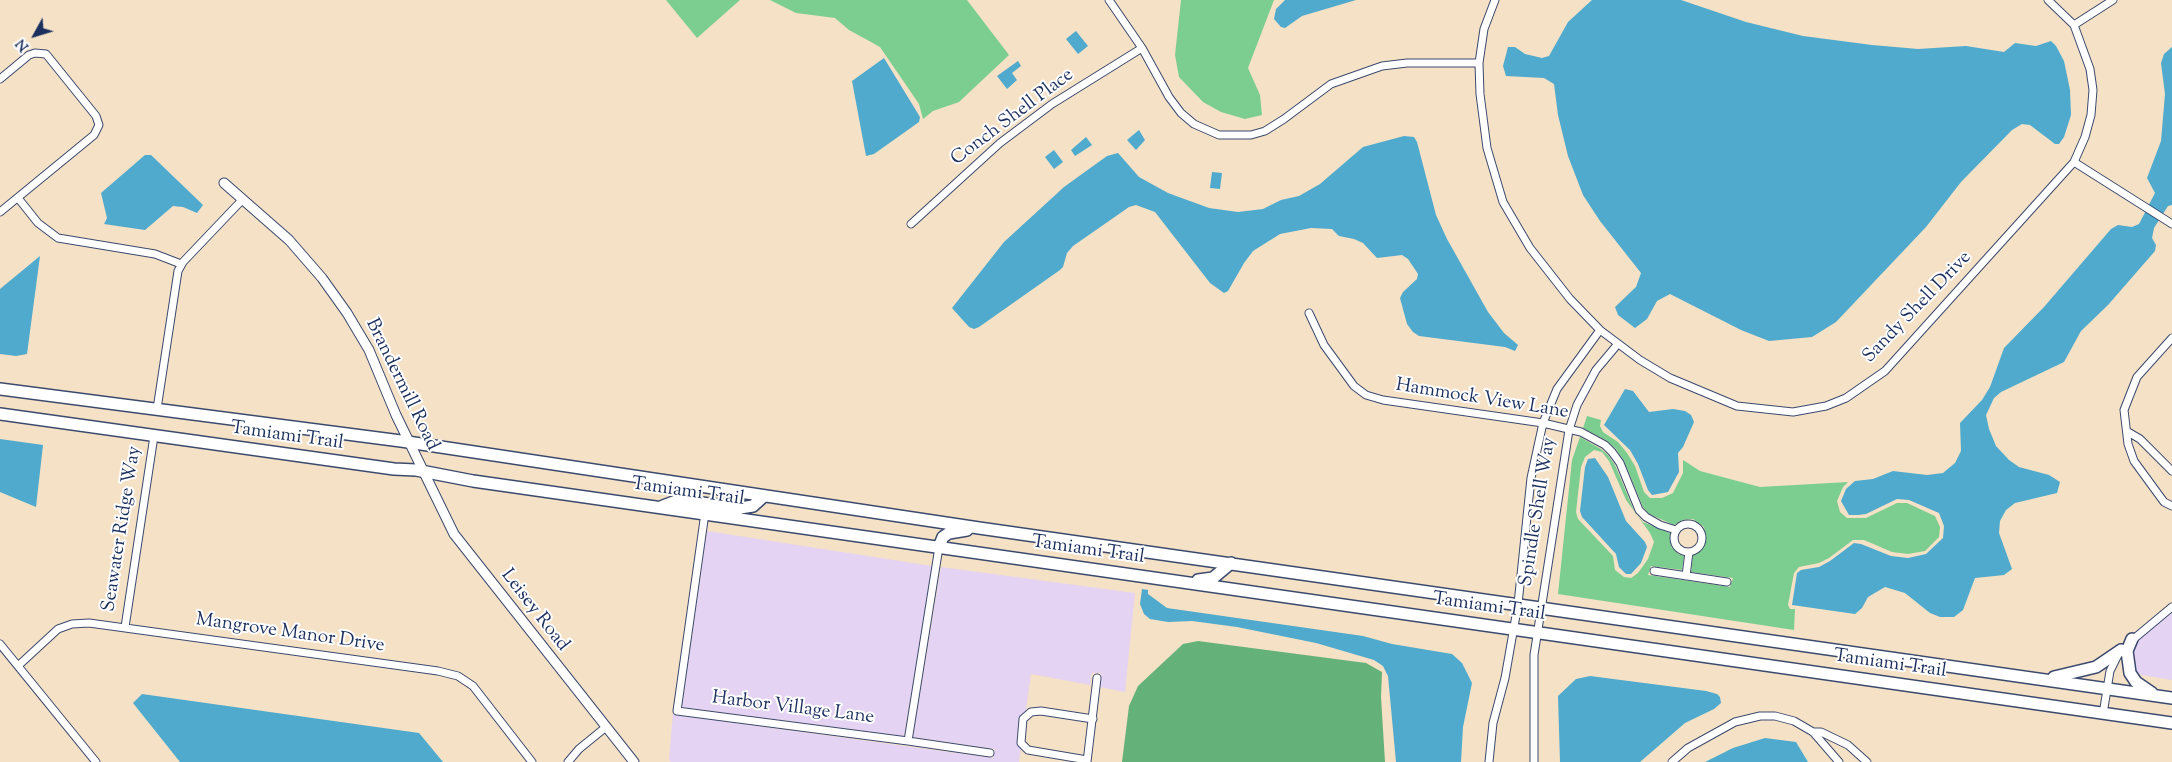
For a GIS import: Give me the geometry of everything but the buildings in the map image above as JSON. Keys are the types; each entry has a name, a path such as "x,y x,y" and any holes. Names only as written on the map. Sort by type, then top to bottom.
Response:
{"main road":[{"name":"Tamiami Trail","path":"0,389 409,443 979,528 2172,698"},
{"name":"Tamiami Trail","path":"0,414 394,469 424,471 473,481 2172,723"},
{"path":"662,507 679,500 740,508 753,506 764,496"},
{"path":"939,547 943,538 949,533 979,528"},
{"path":"1186,582 1214,578 1231,563"},
{"path":"2132,640 2127,651 2130,673 2136,682 2156,696"},
{"path":"2044,679 2096,667 2121,650"}],"street":[{"path":"1109,0 1142,48 1169,97 1182,113 1194,124 1219,135 1251,135 1265,130 1284,120 1315,95 1348,77 1382,66 1407,62 1479,62"},
{"name":"Sandy Shell Drive","path":"1495,0 1484,29 1479,62 1480,94 1487,148 1503,202 1530,248 1570,299 1617,345 1670,378 1737,406 1793,412 1826,406 1846,398 1885,371 2074,162 2085,137 2091,114 2093,90 2090,69 2074,25 2048,0"},
{"path":"2074,25 2113,0"},
{"name":"Conch Shell Place","path":"911,224 1000,143 1052,104 1142,48"},
{"path":"0,79 29,55 46,54 57,64 98,120 98,130 94,135 0,212"},
{"path":"2074,162 2172,224"},
{"name":"Brandermill Road","path":"224,183 289,240 322,278 347,313 370,350 409,443 424,471"},
{"path":"18,198 38,223 58,238 155,254 182,264"},
{"path":"157,409 174,284 182,264 243,199"},
{"name":"Hammock View Lane","path":"1309,313 1324,345 1354,386 1366,395 1383,400 1543,423 1581,432 1605,445 1620,463 1639,510 1646,518 1676,530 1686,523 1694,525 1700,531 1700,544 1689,552"},
{"name":"Spindle Shell Way","path":"1490,762 1493,723 1505,678 1518,604 1531,478 1543,423 1557,388 1600,330"},
{"path":"2172,338 2144,368 2131,387 2124,410 2128,444 2134,461 2164,502 2172,506"},
{"name":"Spindle Shell Way","path":"1534,762 1533,673 1537,632 1569,430 1577,405 1596,370 1617,345"},
{"path":"2128,432 2140,439 2172,471"},
{"name":"Seawater Ridge Way","path":"125,627 154,436"},
{"name":"Leisey Road","path":"424,471 454,534 634,762"},
{"name":"Harbor Village Lane","path":"705,513 677,711 908,741"},
{"path":"1676,530 1674,539 1677,547 1689,552 1686,576"},
{"path":"939,547 908,741 990,753"},
{"path":"1654,571 1727,582"},
{"path":"2103,714 2110,671 2121,650 2172,607"},
{"name":"Mangrove Manor Drive","path":"19,665 58,629 72,624 125,627 438,671 458,676 473,686 532,762"},
{"path":"0,644 96,762"},
{"path":"1093,719 1041,711 1031,712 1024,720 1021,743 1028,750 1087,761 1093,719 1097,678"},
{"path":"1672,762 1688,748 1717,731 1736,722 1760,716 1775,716 1794,721 1813,732 1839,762"},
{"path":"568,762 579,749 606,727"},
{"path":"1813,732 1821,732 1848,745 1867,762"}],"shaded area":[{"path":"707,531 932,566 904,736 682,707"},
{"path":"941,567 1135,593 1125,692 1099,687 1101,673 1092,673 1090,685 1031,674 1026,710 1019,720 1017,743 1021,749 1019,762 671,762 669,760 673,712 676,715 993,758 995,749 913,737"},
{"path":"2172,613 2172,680 2141,675 2134,670 2132,651 2136,642"}],"green space":[{"path":"666,0 740,0 697,38"},
{"path":"770,0 967,0 1009,55 959,102 933,111 923,119 919,104 880,47 849,30 835,18 796,13"},
{"path":"1181,0 1274,0 1248,68 1260,95 1262,115 1245,119 1221,112 1203,102 1179,77 1175,55"},
{"path":"1587,416 1601,420 1600,426 1603,432 1618,442 1627,453 1635,466 1644,492 1650,498 1662,498 1673,493 1683,473 1683,460 1700,471 1760,487 1848,482 1843,487 1837,501 1840,512 1847,518 1866,518 1897,503 1907,503 1935,516 1940,527 1939,537 1925,551 1908,554 1892,552 1864,540 1853,540 1819,563 1799,567 1794,573 1788,605 1790,609 1795,609 1794,630 1558,594 1572,460 1580,437 1608,455 1615,465 1634,512 1626,500 1609,461 1602,452 1594,450 1585,457 1581,467 1576,512 1578,519 1613,556 1615,570 1624,577 1631,578 1638,573 1648,559 1654,542 1650,533 1637,516 1643,522 1670,533 1671,546 1678,554 1684,556 1682,570 1651,566 1648,575 1730,587 1733,578 1691,572 1693,555 1701,551 1706,541 1704,527 1693,519 1682,520 1674,525 1649,514 1643,507 1624,461 1616,449 1607,441 1583,428"},
{"path":"1198,641 1366,663 1382,672 1381,697 1385,762 1122,762 1129,706 1138,686 1183,644"}],"water":[{"path":"1285,0 1356,0 1302,16 1285,28 1281,27 1274,19 1276,9"},
{"path":"1592,0 1681,0 1746,22 1803,36 1872,45 1918,49 1966,46 2004,52 2015,43 2036,46 2051,41 2064,61 2070,90 2071,115 2064,137 2059,144 2055,144 2030,125 2022,124 2012,130 1961,182 1926,227 1836,322 1812,337 1769,341 1741,330 1670,294 1657,301 1647,319 1635,328 1618,315 1615,307 1636,287 1641,273 1600,221 1583,195 1568,156 1558,115 1554,84 1544,78 1506,76 1503,66 1508,47 1515,47 1525,54 1542,58 1549,56 1568,22"},
{"path":"1076,31 1088,46 1078,54 1066,39"},
{"path":"2172,47 2172,205 2168,206 2154,228 2152,238 2156,245 2155,251 2108,305 2081,331 2064,362 2001,392 1994,398 1986,415 1996,446 2009,460 2019,467 2049,475 2060,482 2057,493 2015,503 2006,510 2000,521 1999,533 2012,569 2004,575 1975,578 1963,610 1954,617 1940,617 1930,613 1905,593 1885,587 1868,597 1862,608 1855,614 1792,605 1797,573 1801,570 1819,567 1854,543 1891,556 1908,558 1926,554 1943,538 1944,526 1939,513 1909,500 1897,499 1866,514 1849,515 1841,501 1846,489 1855,481 1873,479 1893,471 1927,475 1943,473 1955,463 1961,451 1960,423 1982,400 1990,387 2004,348 2044,307 2111,229 2118,225 2132,227 2139,224 2155,193 2147,178 2161,141 2165,94 2161,63 2164,54"},
{"path":"884,58 920,117 919,122 874,154 866,156 852,81"},
{"path":"1018,61 1021,66 1012,73 1017,80 1007,89 997,76"},
{"path":"1139,130 1145,140 1136,150 1127,140"},
{"path":"1404,136 1414,137 1417,142 1436,215 1447,239 1488,312 1504,333 1518,345 1515,351 1505,347 1419,336 1413,332 1407,324 1400,298 1403,292 1417,279 1418,274 1408,259 1402,255 1377,258 1363,243 1339,236 1332,229 1311,228 1280,234 1253,251 1228,291 1224,293 1210,283 1155,212 1136,205 1129,207 1073,246 1067,253 1063,267 1060,270 979,327 974,329 969,327 952,308 1004,242 1064,187 1107,156 1118,153 1139,177 1168,193 1209,208 1238,212 1263,209 1281,200 1299,196 1320,184 1363,147"},
{"path":"1086,137 1092,145 1075,156 1071,150"},
{"path":"1054,150 1063,162 1054,169 1045,157"},
{"path":"145,155 151,155 203,205 197,213 183,207 173,206 145,230 104,224 107,218 101,193"},
{"path":"1212,172 1222,173 1220,189 1210,188"},
{"path":"40,256 27,354 16,356 0,354 0,289"},
{"path":"1625,389 1633,391 1649,412 1673,409 1685,411 1691,415 1694,422 1683,447 1678,453 1679,472 1668,492 1652,495 1630,450 1604,425"},
{"path":"0,439 43,445 36,507 0,492"},
{"path":"1595,458 1608,477 1626,521 1645,542 1647,547 1641,563 1631,574 1626,574 1619,567 1616,554 1582,517 1580,511 1585,467 1588,459"},
{"path":"1142,589 1148,590 1148,594 1167,608 1363,636 1392,644 1452,654 1462,663 1472,683 1463,727 1461,762 1396,762 1388,676 1383,666 1374,660 1316,643 1237,627 1192,621 1168,622 1150,619 1144,614 1140,604"},
{"path":"1590,676 1706,691 1717,694 1720,697 1721,703 1714,709 1685,723 1640,762 1560,762 1558,696 1576,679"},
{"path":"142,694 419,733 443,762 180,762 133,703"},
{"path":"1765,738 1796,742 1808,762 1705,762 1733,748"}]}
